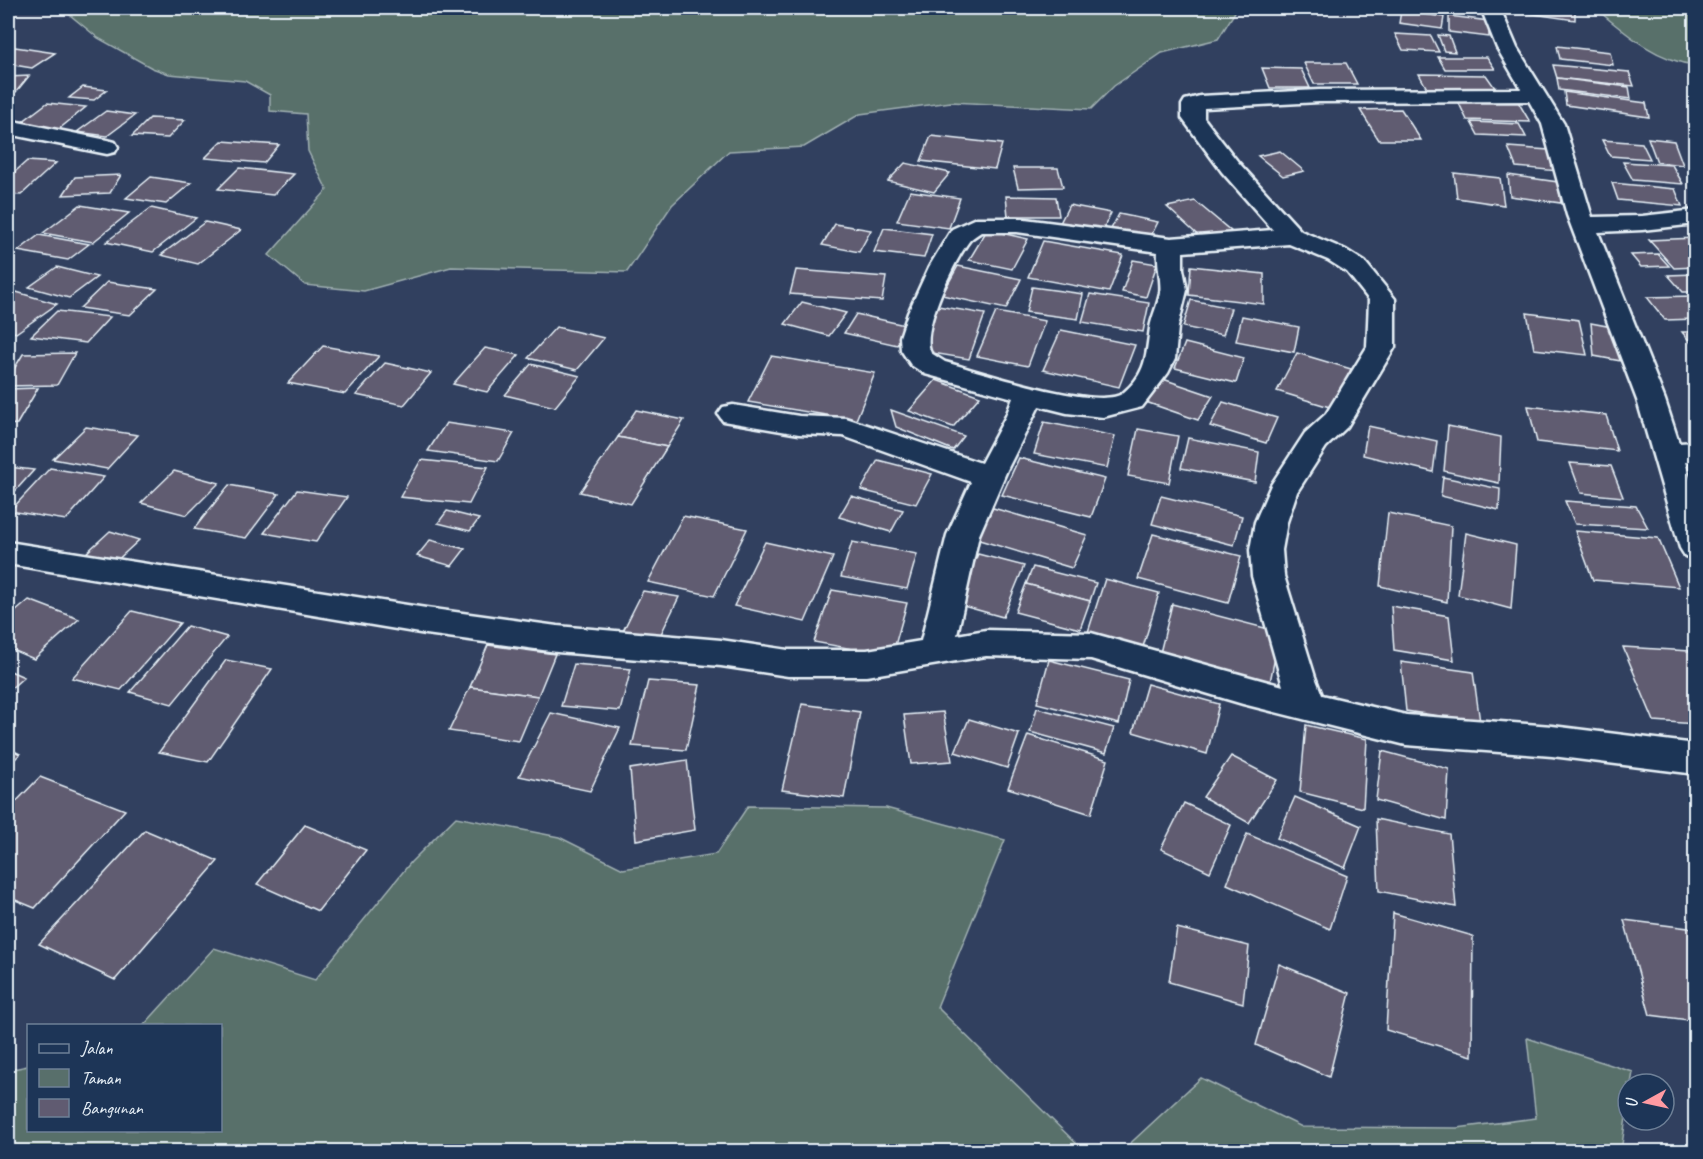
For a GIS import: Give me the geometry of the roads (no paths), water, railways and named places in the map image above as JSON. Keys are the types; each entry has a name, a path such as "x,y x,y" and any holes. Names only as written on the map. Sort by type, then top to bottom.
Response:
{"street":[{"path":"1491,8 1507,48 1553,124 1583,225 1629,339 1681,452 1695,548"},
{"path":"1309,706 1297,677 1268,576 1266,550 1271,522 1282,492 1315,440 1337,420 1381,347 1382,299 1356,267 1337,255 1292,236 1204,135 1193,118 1192,105 1200,102 1318,96 1535,95"},
{"path":"8,127 107,147"},
{"path":"1583,225 1642,223 1695,217"},
{"path":"1172,246 1170,269 1174,290 1164,327 1161,359 1154,373 1132,401 1103,408 1067,404 935,368 921,359 915,350 914,337 921,313 942,267 961,234 976,225 1017,225 1172,246 1292,236"},
{"path":"936,650 963,535 989,477 1021,416 1029,394"},
{"path":"733,414 799,425 846,427 989,477"},
{"path":"8,553 426,621 557,639 721,653 788,663 829,665 867,663 986,643 1091,646 1243,690 1406,730 1552,741 1695,759"}]}
